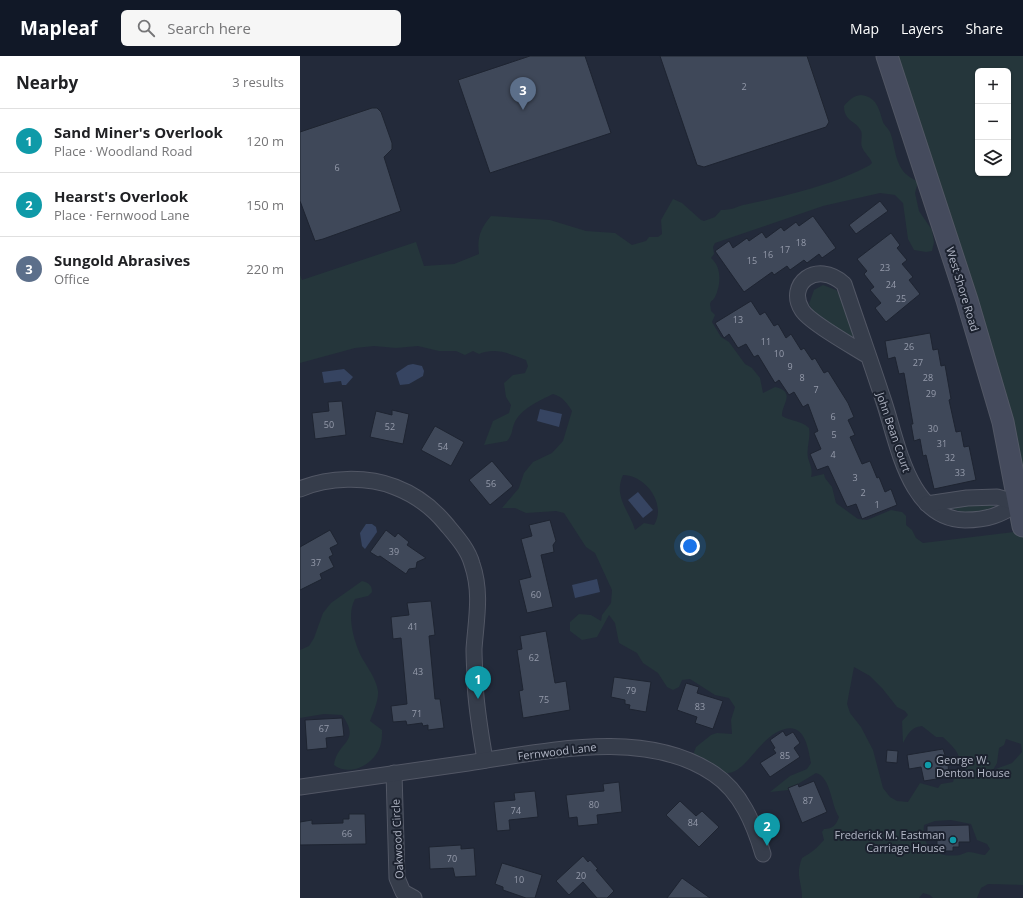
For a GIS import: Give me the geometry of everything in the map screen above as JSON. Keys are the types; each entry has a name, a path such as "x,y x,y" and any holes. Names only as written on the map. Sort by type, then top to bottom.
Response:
{"main road":[{"name":"West Shore Road","path":"887,56 967,300 1003,422 1023,526"}],"street":[{"name":"John Bean Court","path":"868,356 811,319 802,311 797,301 800,287 807,277 817,273 828,274 836,277 844,284 907,472 914,488 927,504 939,513 955,519 972,520 1000,515 1019,503"},
{"path":"300,489 315,484 340,480 388,484 401,489 425,503 436,512 459,538 472,563 477,587 478,605 474,649 475,682 485,760"},
{"path":"927,504 967,498 997,497 1019,503"},
{"name":"Fernwood Lane","path":"300,787 576,748 605,746 646,750 683,759 707,770 730,788 746,810 756,832 763,854"},
{"name":"Oakwood Circle","path":"394,773 397,878 403,892 414,898"}],"shaded area":[{"path":"886,56 1023,56 1023,527"},
{"path":"861,95 871,98 876,104 884,123 890,132 896,157 900,166 906,174 918,182 915,193 919,211 932,230 934,242 932,251 926,252 914,250 908,239 903,203 895,195 880,193 823,206 715,243 713,247 714,254 711,258 715,262 719,271 719,282 717,292 710,304 711,311 715,315 712,322 721,337 729,342 745,364 752,368 760,378 763,393 775,387 782,389 785,392 787,395 782,416 803,424 809,428 808,458 812,474 811,477 824,474 825,478 832,487 836,503 858,519 867,520 891,510 902,512 906,516 906,525 912,530 916,538 923,543 1023,531 1023,885 988,884 981,888 977,898 933,898 930,895 923,893 919,898 802,898 799,869 802,858 814,850 824,840 822,832 824,829 834,826 839,817 825,780 816,773 788,790 770,792 790,776 807,769 811,763 807,744 801,734 792,728 785,729 768,738 741,767 735,771 723,773 714,770 695,758 694,752 696,747 711,735 717,733 732,734 731,720 735,707 729,698 715,695 690,679 682,680 679,687 673,690 667,687 658,673 643,663 637,653 619,643 615,623 609,615 597,637 582,640 570,631 570,622 579,614 591,615 601,621 602,615 611,603 612,590 595,553 586,547 564,513 556,511 526,513 515,508 502,508 519,488 524,473 533,462 552,453 563,441 572,411 564,401 553,394 530,406 521,414 514,424 511,435 507,441 484,445 493,421 509,413 511,405 506,397 504,383 513,375 525,373 528,366 526,360 497,351 479,354 473,351 465,355 456,351 439,351 418,346 396,348 374,346 355,348 300,363 300,275 302,280 416,242 424,266 454,264 479,254 478,243 480,234 484,225 491,216 550,220 586,231 615,233 632,245 646,241 649,237 658,237 662,234 661,220 673,199 682,203 704,221 715,217 721,210 826,184 857,172 872,163 862,147 861,131 859,127 848,118 844,106 851,99","holes":["623,475 631,476 639,480 652,492 658,509 654,525 644,523 635,530 621,497 620,483","854,667 870,676 897,707 905,711 908,715 902,721 903,743 912,729 922,726 936,737 943,737 953,747 958,754 961,763 961,768 956,772 953,782 941,784 938,788 920,783 908,802 897,801 890,797 883,788 873,750 861,727 850,713 847,704","1006,739 1021,744 1022,752 1012,763 993,770 997,763 999,748 1004,745","951,820 971,824 977,840 987,844 990,849 985,855 969,852 952,856 938,853 928,846 924,833 924,825 935,821"]},
{"path":"823,285 836,290 840,295 858,346 813,311 809,304 814,290"},
{"path":"990,503 994,506 990,509 973,513 962,512 952,508 955,505"},
{"path":"362,581 370,585 372,592 368,596 355,599 352,605 351,613 352,628 359,652 374,678 377,687 378,698 370,721 382,730 382,738 379,750 369,762 355,769 348,770 341,769 334,765 339,751 347,742 350,731 348,724 342,715 324,714 300,718 300,650 309,646 314,638 323,613 331,603"}],"water":[{"path":"413,364 422,366 424,371 423,376 409,384 400,385 396,373 408,365"},
{"path":"344,369 353,377 346,385 342,385 341,381 324,383 322,372"},
{"path":"540,409 562,414 559,427 537,421"},
{"path":"638,492 653,510 643,518 628,500"},
{"path":"366,524 372,524 376,527 377,532 365,549 362,546 360,533"},
{"path":"597,579 600,592 575,598 572,585"}],"building":[{"path":"530,56 585,56 611,133 490,173 458,80"},
{"path":"660,56 807,56 829,122 826,127 704,167 697,165"},
{"path":"372,108 377,108 381,112 392,143 392,149 384,157 401,211 315,241 300,201 300,132"},
{"path":"880,201 888,211 856,234 849,225"},
{"path":"813,216 836,248 822,258 819,254 807,263 804,260 790,270 787,266 774,275 772,272 744,292 715,251 729,241 733,248 747,238 749,241 762,232 766,238 781,227 784,231 796,222 799,226"},
{"path":"891,233 900,245 897,248 907,260 902,264 913,277 909,280 920,294 886,322 875,308 881,303 870,290 874,287 864,274 867,271 857,259"},
{"path":"751,301 760,315 765,312 774,326 778,324 786,338 791,334 801,350 804,348 812,360 815,358 824,373 828,371 848,403 854,417 848,420 855,435 850,437 862,464 870,461 885,492 891,489 897,505 862,519 856,504 847,507 828,466 817,470 810,454 821,449 814,433 818,431 808,404 803,407 794,392 789,395 779,380 775,383 758,355 754,357 746,344 738,348 729,334 724,338 715,323"},
{"path":"930,333 933,350 938,349 941,366 945,365 951,399 949,400 956,432 961,431 964,447 969,446 976,480 934,489 926,455 923,456 920,439 914,441 911,424 913,424 904,373 899,374 895,357 888,359 885,341"},
{"path":"342,401 346,435 315,439 312,413 329,411 328,402"},
{"path":"392,410 409,414 403,444 370,437 376,411 392,415"},
{"path":"435,426 464,442 451,466 421,450"},
{"path":"492,461 513,486 490,505 469,480"},
{"path":"550,520 556,541 553,545 554,552 541,555 553,607 527,613 519,580 531,577 521,539 532,536 529,525"},
{"path":"330,530 338,544 330,548 333,555 329,557 334,567 320,574 322,579 300,590 300,547"},
{"path":"386,530 395,537 398,533 409,542 407,545 426,558 417,562 416,568 409,569 406,574 380,556 378,557 370,552"},
{"path":"431,601 435,635 429,636 435,699 440,699 444,728 428,730 428,725 423,726 422,723 407,725 406,721 393,722 391,706 407,704 401,638 393,639 391,617 409,615 407,603"},
{"path":"546,631 555,683 566,681 570,710 523,718 519,691 523,690 517,650 522,649 520,636"},
{"path":"614,677 651,682 646,712 629,709 630,705 625,704 625,700 611,697"},
{"path":"686,683 699,687 697,693 723,701 713,729 695,723 697,717 677,710"},
{"path":"342,718 344,736 326,738 327,748 307,750 305,720"},
{"path":"783,731 786,736 793,732 800,743 794,748 800,757 770,777 760,763 776,753 770,740"},
{"name":"George W. Denton House","path":"943,749 948,764 949,777 924,781 921,767 909,769 907,755"},
{"path":"887,750 898,751 897,763 886,762"},
{"path":"814,781 827,812 802,823 788,788 798,784 799,787"},
{"path":"619,782 622,812 597,815 598,824 578,826 577,817 569,818 566,795 604,791 603,784"},
{"path":"535,791 538,817 509,820 510,830 497,831 494,802 515,800 514,793"},
{"path":"680,801 696,816 702,811 719,827 699,847 666,815"},
{"path":"349,814 365,814 366,844 300,845 300,822 312,820 312,824 343,823 343,819 349,819"},
{"name":"Frederick M. Eastman Carriage House","path":"969,825 970,842 959,842 959,847 953,847 953,851 937,851 937,837 927,837 927,826"},
{"path":"461,845 461,849 474,848 476,876 455,877 453,868 430,869 429,847"},
{"path":"583,856 588,862 590,860 598,869 596,870 614,891 607,898 597,898 583,882 569,895 556,881"},
{"path":"502,863 542,875 535,898 526,898 503,890 503,887 495,884"},
{"path":"682,878 710,898 667,898"}],"place":[{"name":"Sungold Abrasives","path":"523,110"},
{"name":"Sand Miner's Overlook","path":"478,699"},
{"name":"George W. Denton House","path":"928,765"},
{"name":"Frederick M. Eastman Carriage House","path":"953,840"},
{"name":"Hearst's Overlook","path":"767,846"}]}
